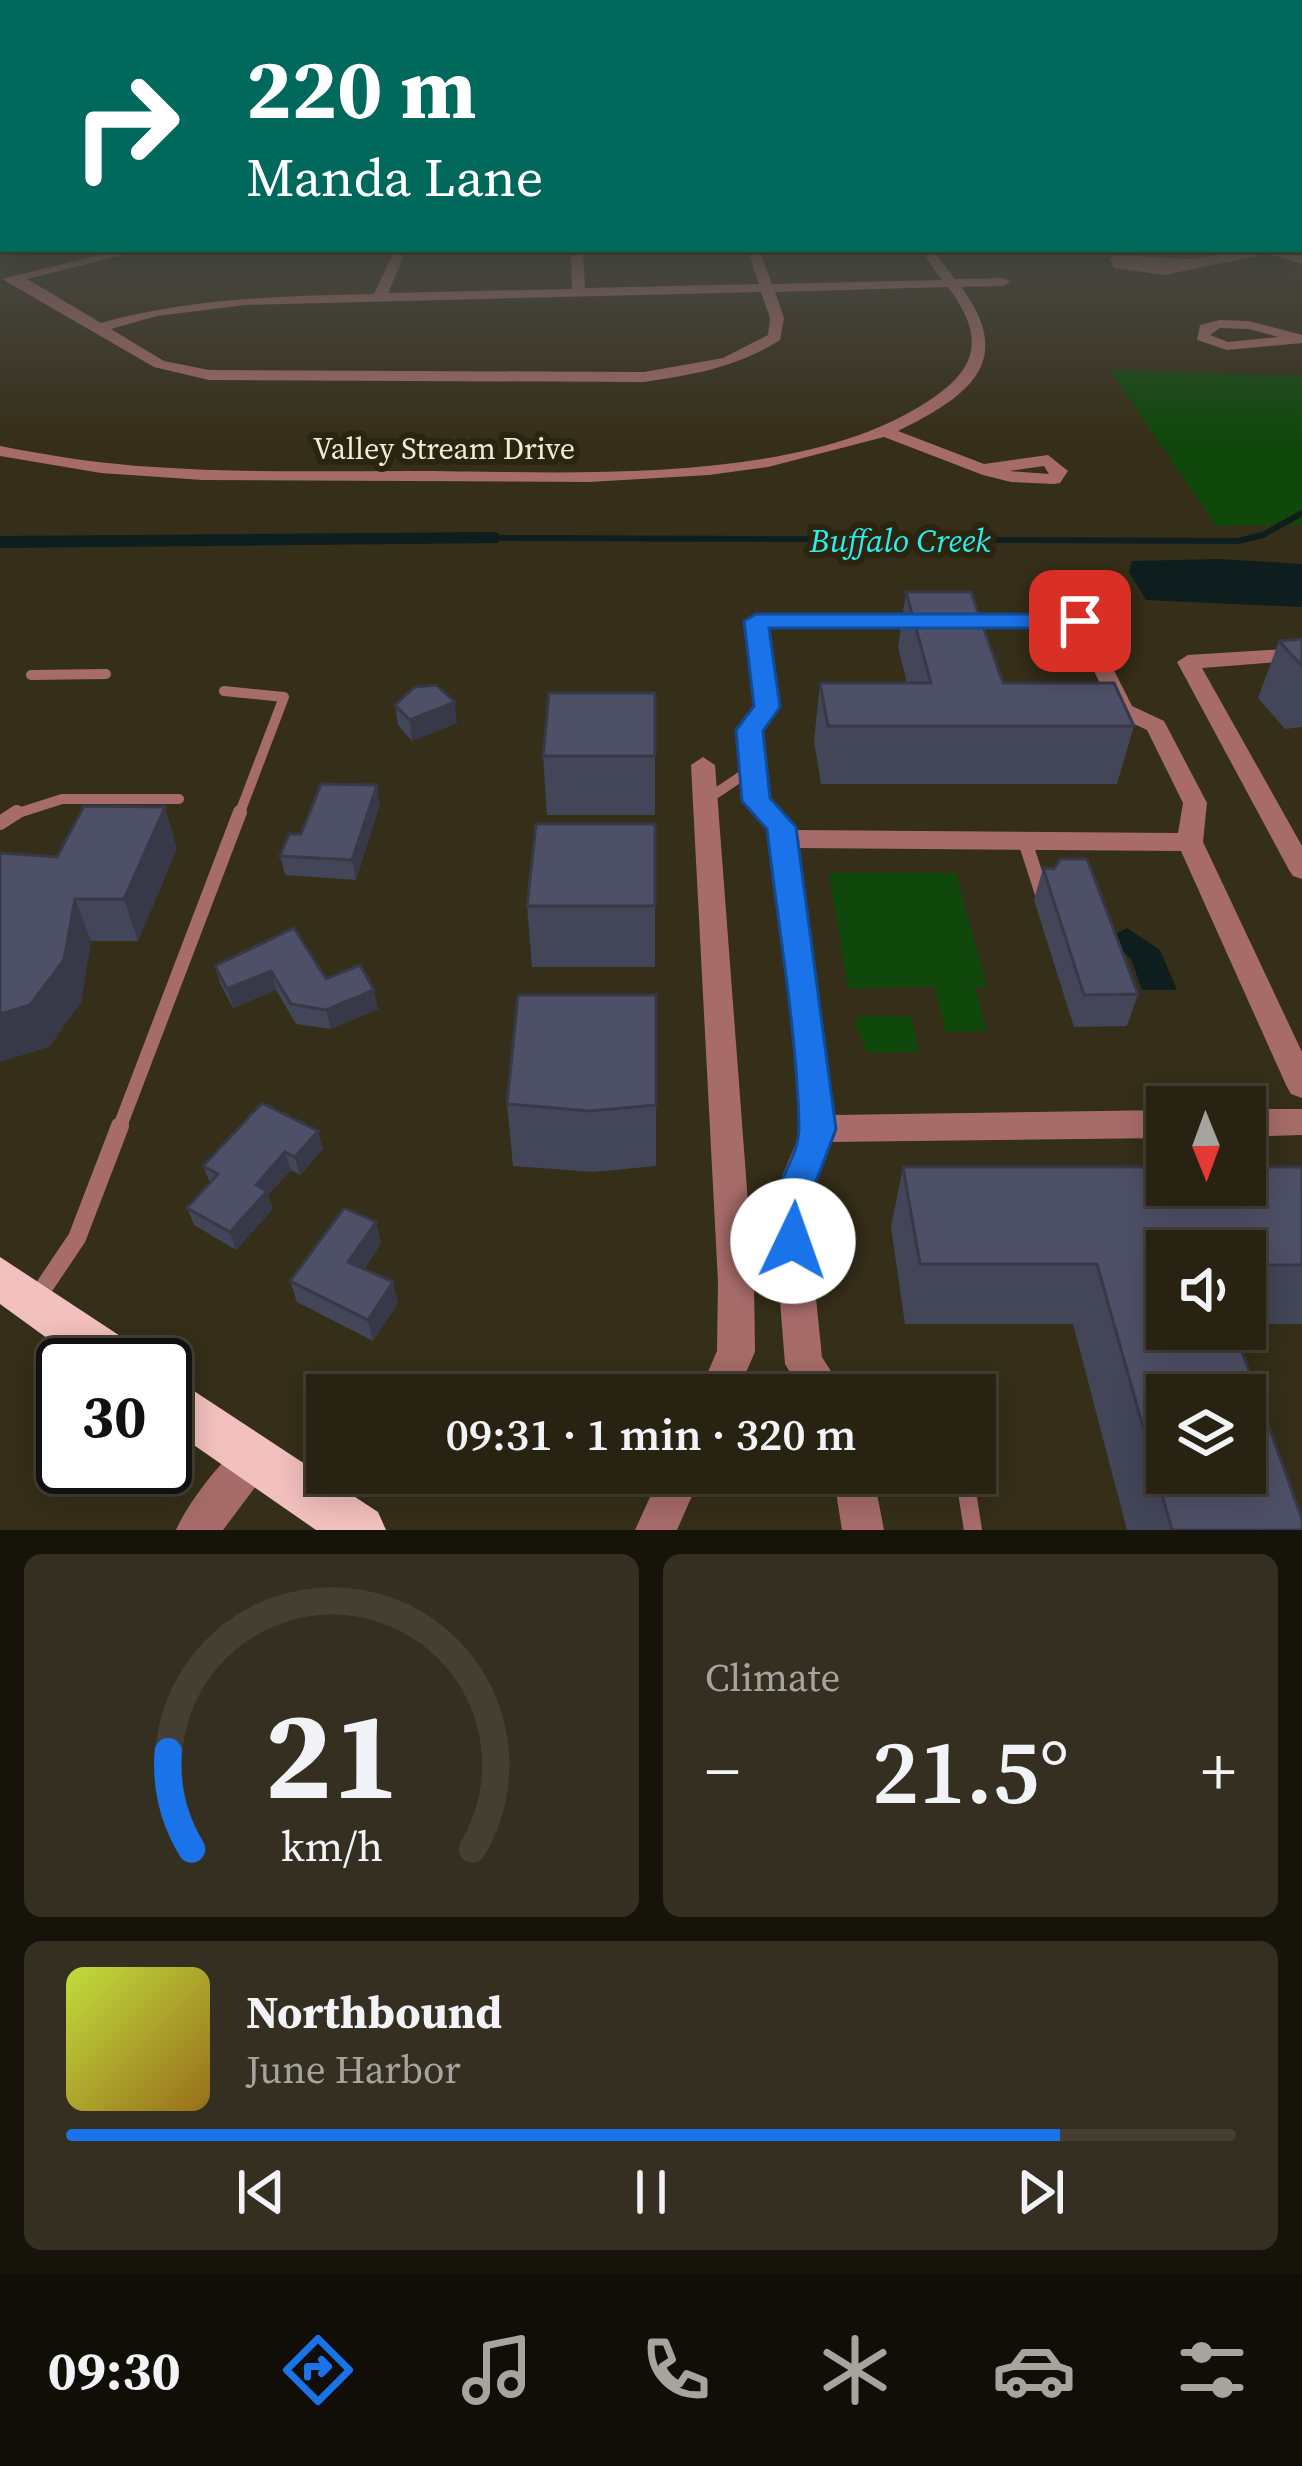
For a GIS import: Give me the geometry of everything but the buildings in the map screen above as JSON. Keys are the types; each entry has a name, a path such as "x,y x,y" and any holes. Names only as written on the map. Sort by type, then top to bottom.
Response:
{"main road":[{"path":"18,1289 86,1338"},
{"path":"192,1416 360,1530"}],"street":[{"path":"49,301 159,364 209,375 644,377 704,369 762,346 775,337 777,318 771,301"},
{"path":"100,328 156,312 242,301"},
{"name":"Valley Stream Drive","path":"0,452 166,477 669,475 830,452 934,406 964,383 978,354 976,320 961,301"},
{"path":"1234,324 1302,339 1227,346 1202,337 1205,328 1234,324"},
{"path":"885,431 986,469"},
{"path":"811,1374 804,1364 789,1200 818,1129 782,827 757,801 749,730 767,707 756,621 1080,621 1123,710 1156,725 1195,803 1190,842 1302,1085"},
{"path":"1302,654 1188,662 1302,871"},
{"path":"704,765 736,1282 736,1352 726,1374"},
{"path":"783,839 1190,842"},
{"path":"1266,1123 1302,1122"},
{"path":"818,1129 1146,1124"},
{"path":"197,1530 251,1460"},
{"path":"656,1530 672,1494"},
{"path":"857,1494 862,1530"}],"lane":[{"path":"31,674 106,674"},
{"path":"18,1289 76,1238 284,697 224,691"},
{"path":"706,800 753,768"},
{"path":"0,823 33,805 56,801 179,799"},
{"path":"1025,841 1041,891"},
{"path":"968,1494 974,1530"}],"green space":[{"path":"1110,370 1302,376 1302,525 1216,526"},
{"path":"829,873 956,873 987,987 975,988 987,1031 946,1032 935,987 848,988"},
{"path":"860,1016 911,1016 919,1052 867,1053 855,1024"}],"shaded area":[{"path":"1132,561 1302,564 1302,607 1146,600 1129,572"},
{"path":"1127,928 1160,950 1177,990 1142,990 1131,959 1109,938"}],"waterway":[{"name":"Buffalo Creek","path":"491,538 1238,541 1263,535 1302,513"},
{"path":"0,542 491,538"}],"route":[{"path":"793,1241 789,1200 818,1129 782,827 757,801 749,730 767,707 756,621 1080,621"}]}
